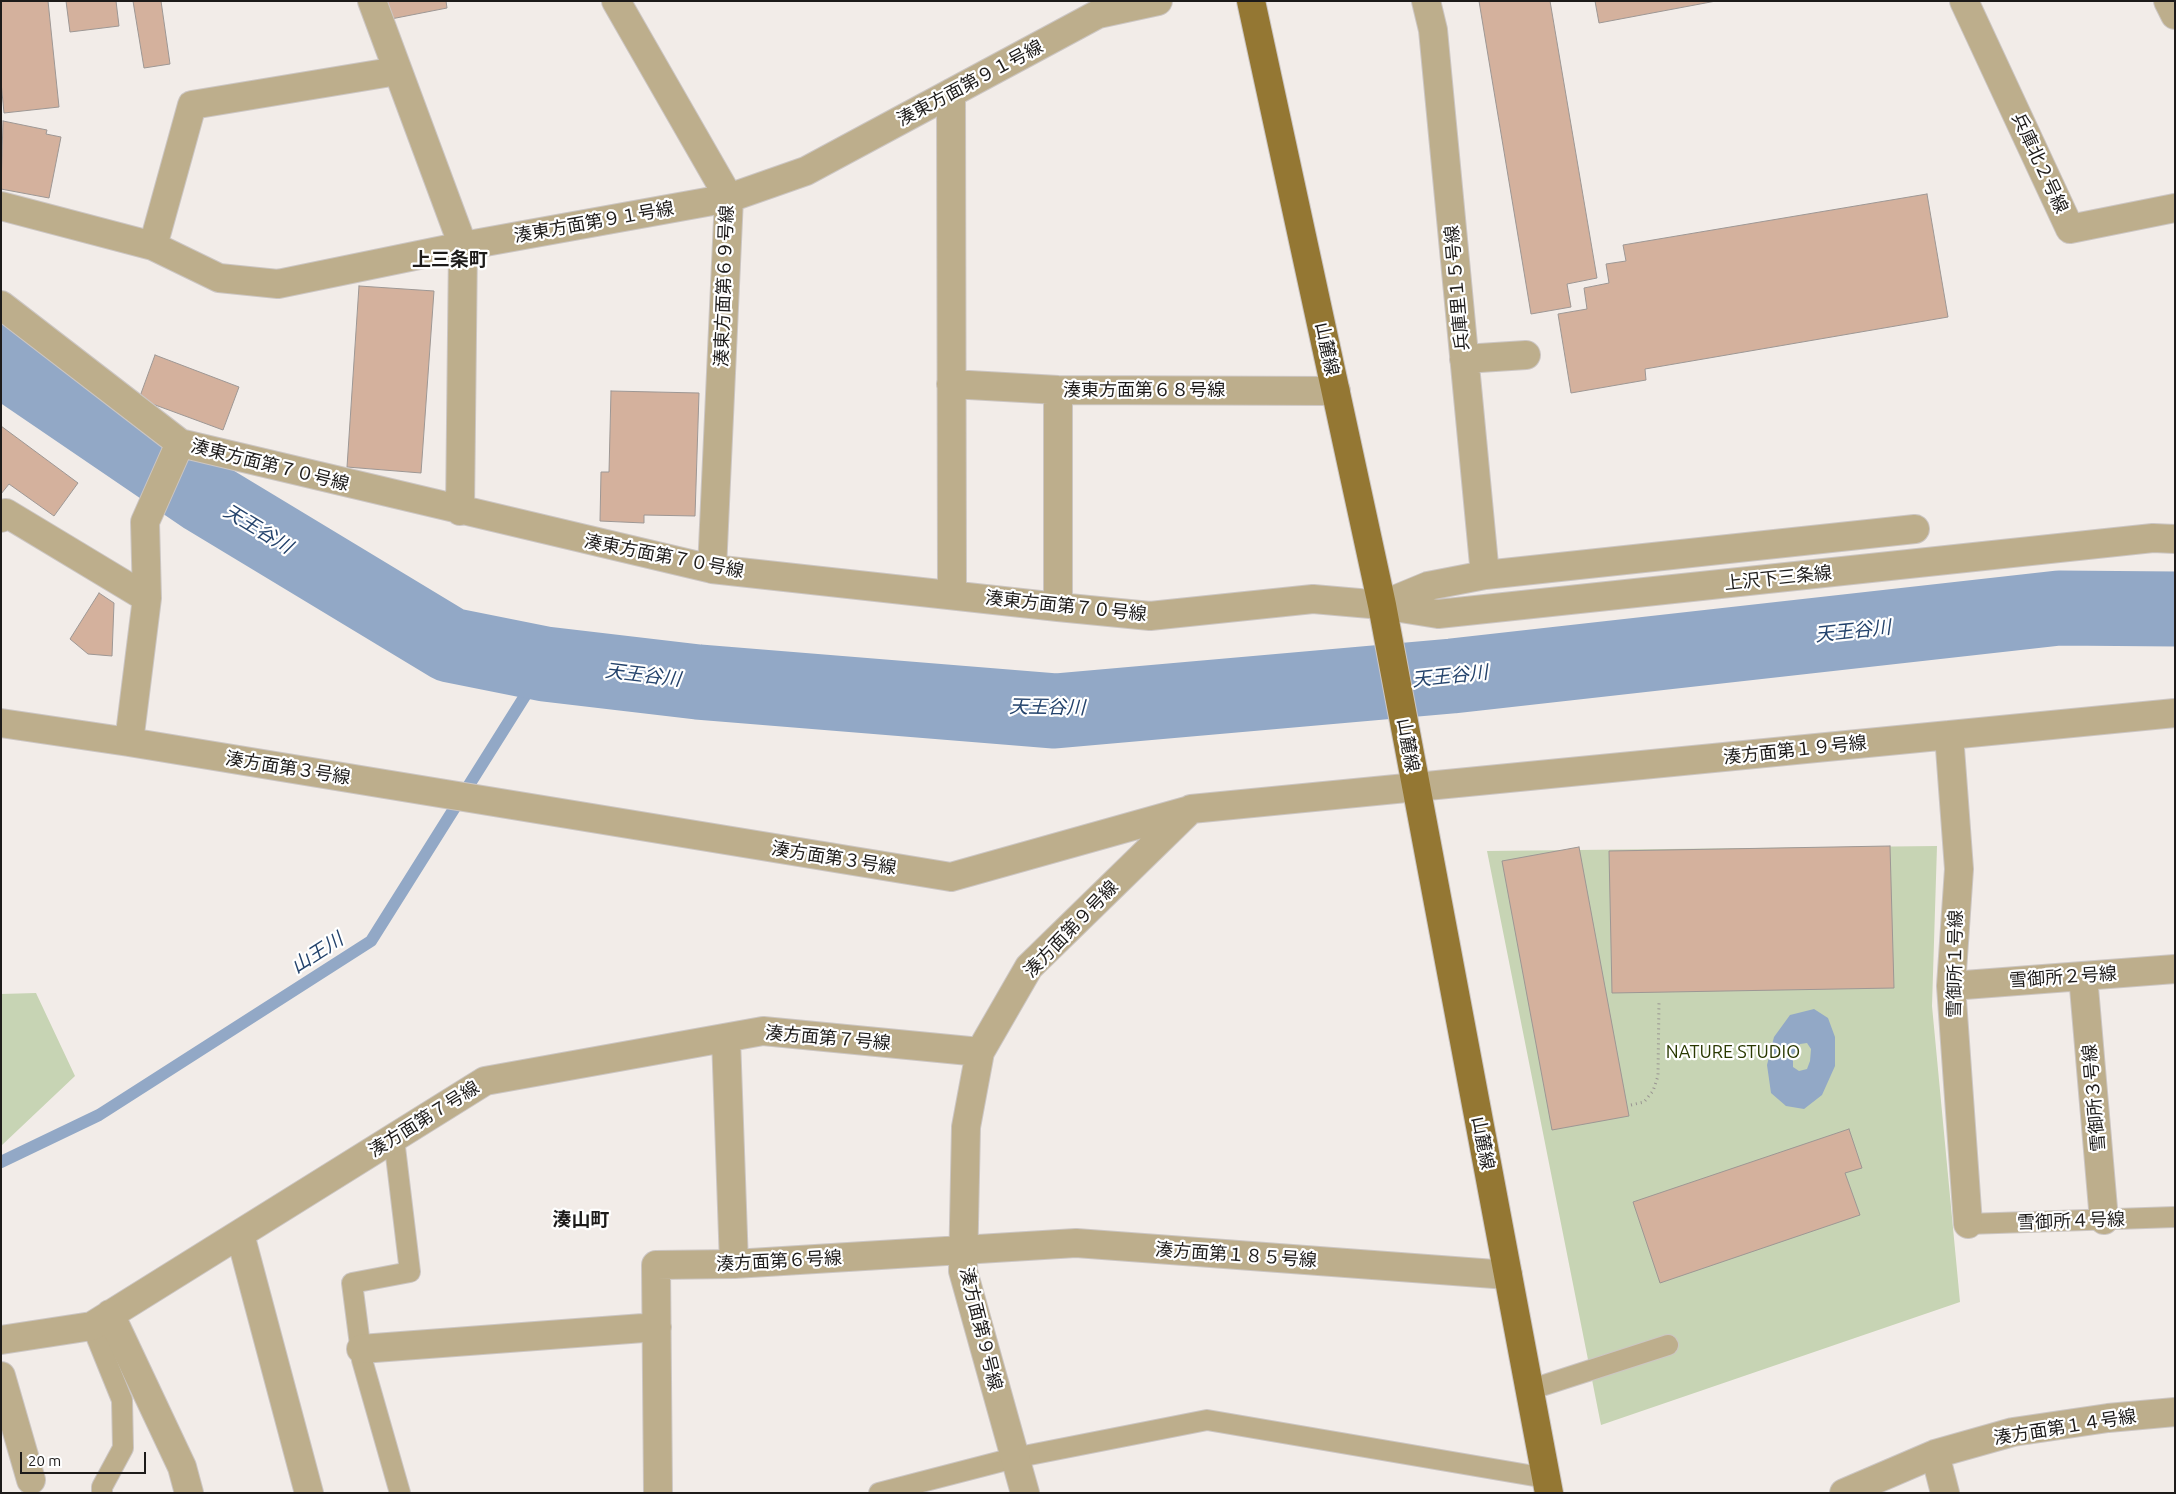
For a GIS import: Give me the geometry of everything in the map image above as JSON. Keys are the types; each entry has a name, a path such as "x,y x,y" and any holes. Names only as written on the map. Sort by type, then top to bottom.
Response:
{"main road":[{"name":"山麓線","path":"1251,1 1382,605 1548,1486"}],"street":[{"path":"372,1 463,246 460,511"},
{"name":"湊東方面第６９号線","path":"616,1 729,198 712,569"},
{"name":"湊東方面第９１号線","path":"1,206 153,246 219,278 278,284 463,246 729,198 806,171 1098,14 1158,1"},
{"name":"兵庫里１５号線","path":"1426,1 1433,30 1485,576"},
{"name":"兵庫北２号線","path":"1964,1 2070,229 2175,208"},
{"path":"2168,1 2175,15"},
{"path":"153,246 192,105 397,71"},
{"path":"951,93 952,594"},
{"name":"湊東方面第７０号線","path":"1,305 177,448 712,569 1150,616 1313,600 1382,605"},
{"path":"1464,359 1526,355"},
{"name":"湊東方面第６８号線","path":"951,384 1058,390 1336,391"},
{"path":"1058,390 1058,607"},
{"path":"129,742 147,598 145,522 177,448"},
{"path":"1,518 6,513 147,598"},
{"path":"1382,605 1428,586 1485,576 1915,529"},
{"name":"上沢下三条線","path":"1382,605 1438,614 2152,538 2175,540"},
{"name":"湊方面第１９号線","path":"1416,786 2175,713"},
{"name":"湊方面第３号線","path":"1,723 129,742 951,877 1191,809"},
{"name":"雪御所１号線","path":"1950,735 1959,869 1951,986 1968,1224"},
{"path":"1191,809 1416,786"},
{"name":"湊方面第９号線","path":"1025,1493 963,1271 966,1127 980,1052 1029,967 1191,809"},
{"name":"雪御所２号線","path":"1951,986 2175,969"},
{"name":"雪御所３号線","path":"2083,976 2104,1220"},
{"name":"湊方面第７号線","path":"1,1340 101,1320 485,1081 763,1031 980,1052"},
{"path":"726,1038 734,1264"},
{"path":"240,1234 309,1493"},
{"name":"湊方面第１８５号線","path":"964,1251 1076,1243 1508,1275"},
{"name":"湊方面第６号線","path":"657,1327 656,1265 734,1264 964,1251"},
{"path":"101,1320 182,1466 189,1493"},
{"path":"361,1349 657,1327 658,1493"},
{"path":"1,1376 31,1480"},
{"name":"湊方面第１４号線","path":"1844,1493 1935,1454 2013,1432 2108,1418 2175,1412"},
{"path":"1935,1454 1945,1493"}],"lane":[{"path":"394,1139 410,1272 352,1283 362,1360 400,1493"},
{"name":"雪御所４号線","path":"1968,1224 2175,1218"},
{"path":"101,1320 122,1400 122,1448 102,1487 102,1493"},
{"path":"1529,1390 1668,1345"},
{"path":"879,1493 1014,1458 1207,1420 1548,1486"}],"path":[{"path":"1632,1105 1644,1102 1653,1091 1658,1076 1659,1001"}],"green space":[{"name":"NATURE STUDIO","path":"1937,846 1932,1006 1960,1302 1601,1425 1487,851"},
{"path":"36,993 75,1076 1,1146 1,994"}],"water":[{"path":"1814,1009 1828,1018 1835,1037 1835,1066 1822,1095 1804,1109 1786,1106 1771,1093 1767,1065 1774,1037 1790,1015","holes":["1807,1043 1811,1049 1807,1069 1799,1071 1793,1067 1793,1055 1800,1044"]}],"building":[{"path":"1,1 48,1 59,107 4,113 1,82"},
{"path":"66,1 116,1 119,26 70,32"},
{"path":"133,1 161,1 170,64 144,68"},
{"path":"387,1 446,1 447,8 391,19"},
{"path":"1479,1 1550,1 1597,278 1567,284 1571,307 1531,314"},
{"path":"1595,1 1716,1 1599,23"},
{"path":"3,121 47,130 46,134 61,137 49,198 1,189"},
{"path":"1927,194 1948,317 1645,369 1646,380 1571,393 1558,314 1587,309 1584,288 1609,283 1606,264 1626,261 1623,245"},
{"path":"359,286 434,291 421,473 347,467"},
{"path":"155,355 239,387 223,430 139,399"},
{"path":"611,391 699,393 695,516 644,515 644,523 600,521 601,472 609,472"},
{"path":"1,426 78,483 54,516 9,484 1,494"},
{"path":"99,593 114,603 112,656 88,654 70,639"},
{"path":"1890,846 1894,988 1612,993 1609,851"},
{"path":"1579,847 1629,1116 1552,1130 1502,861"},
{"path":"1849,1129 1862,1168 1845,1173 1860,1215 1660,1283 1633,1202"}],"waterway":[{"name":"天王谷川","path":"1,358 205,497 450,645 545,664 698,682 1055,711 1452,676 2059,608 2175,609"},
{"name":"山王川","path":"1,1162 99,1115 371,941 545,664"}],"district":[{"name":"上三条町","path":"450,260"},
{"name":"湊山町","path":"581,1220"}]}
